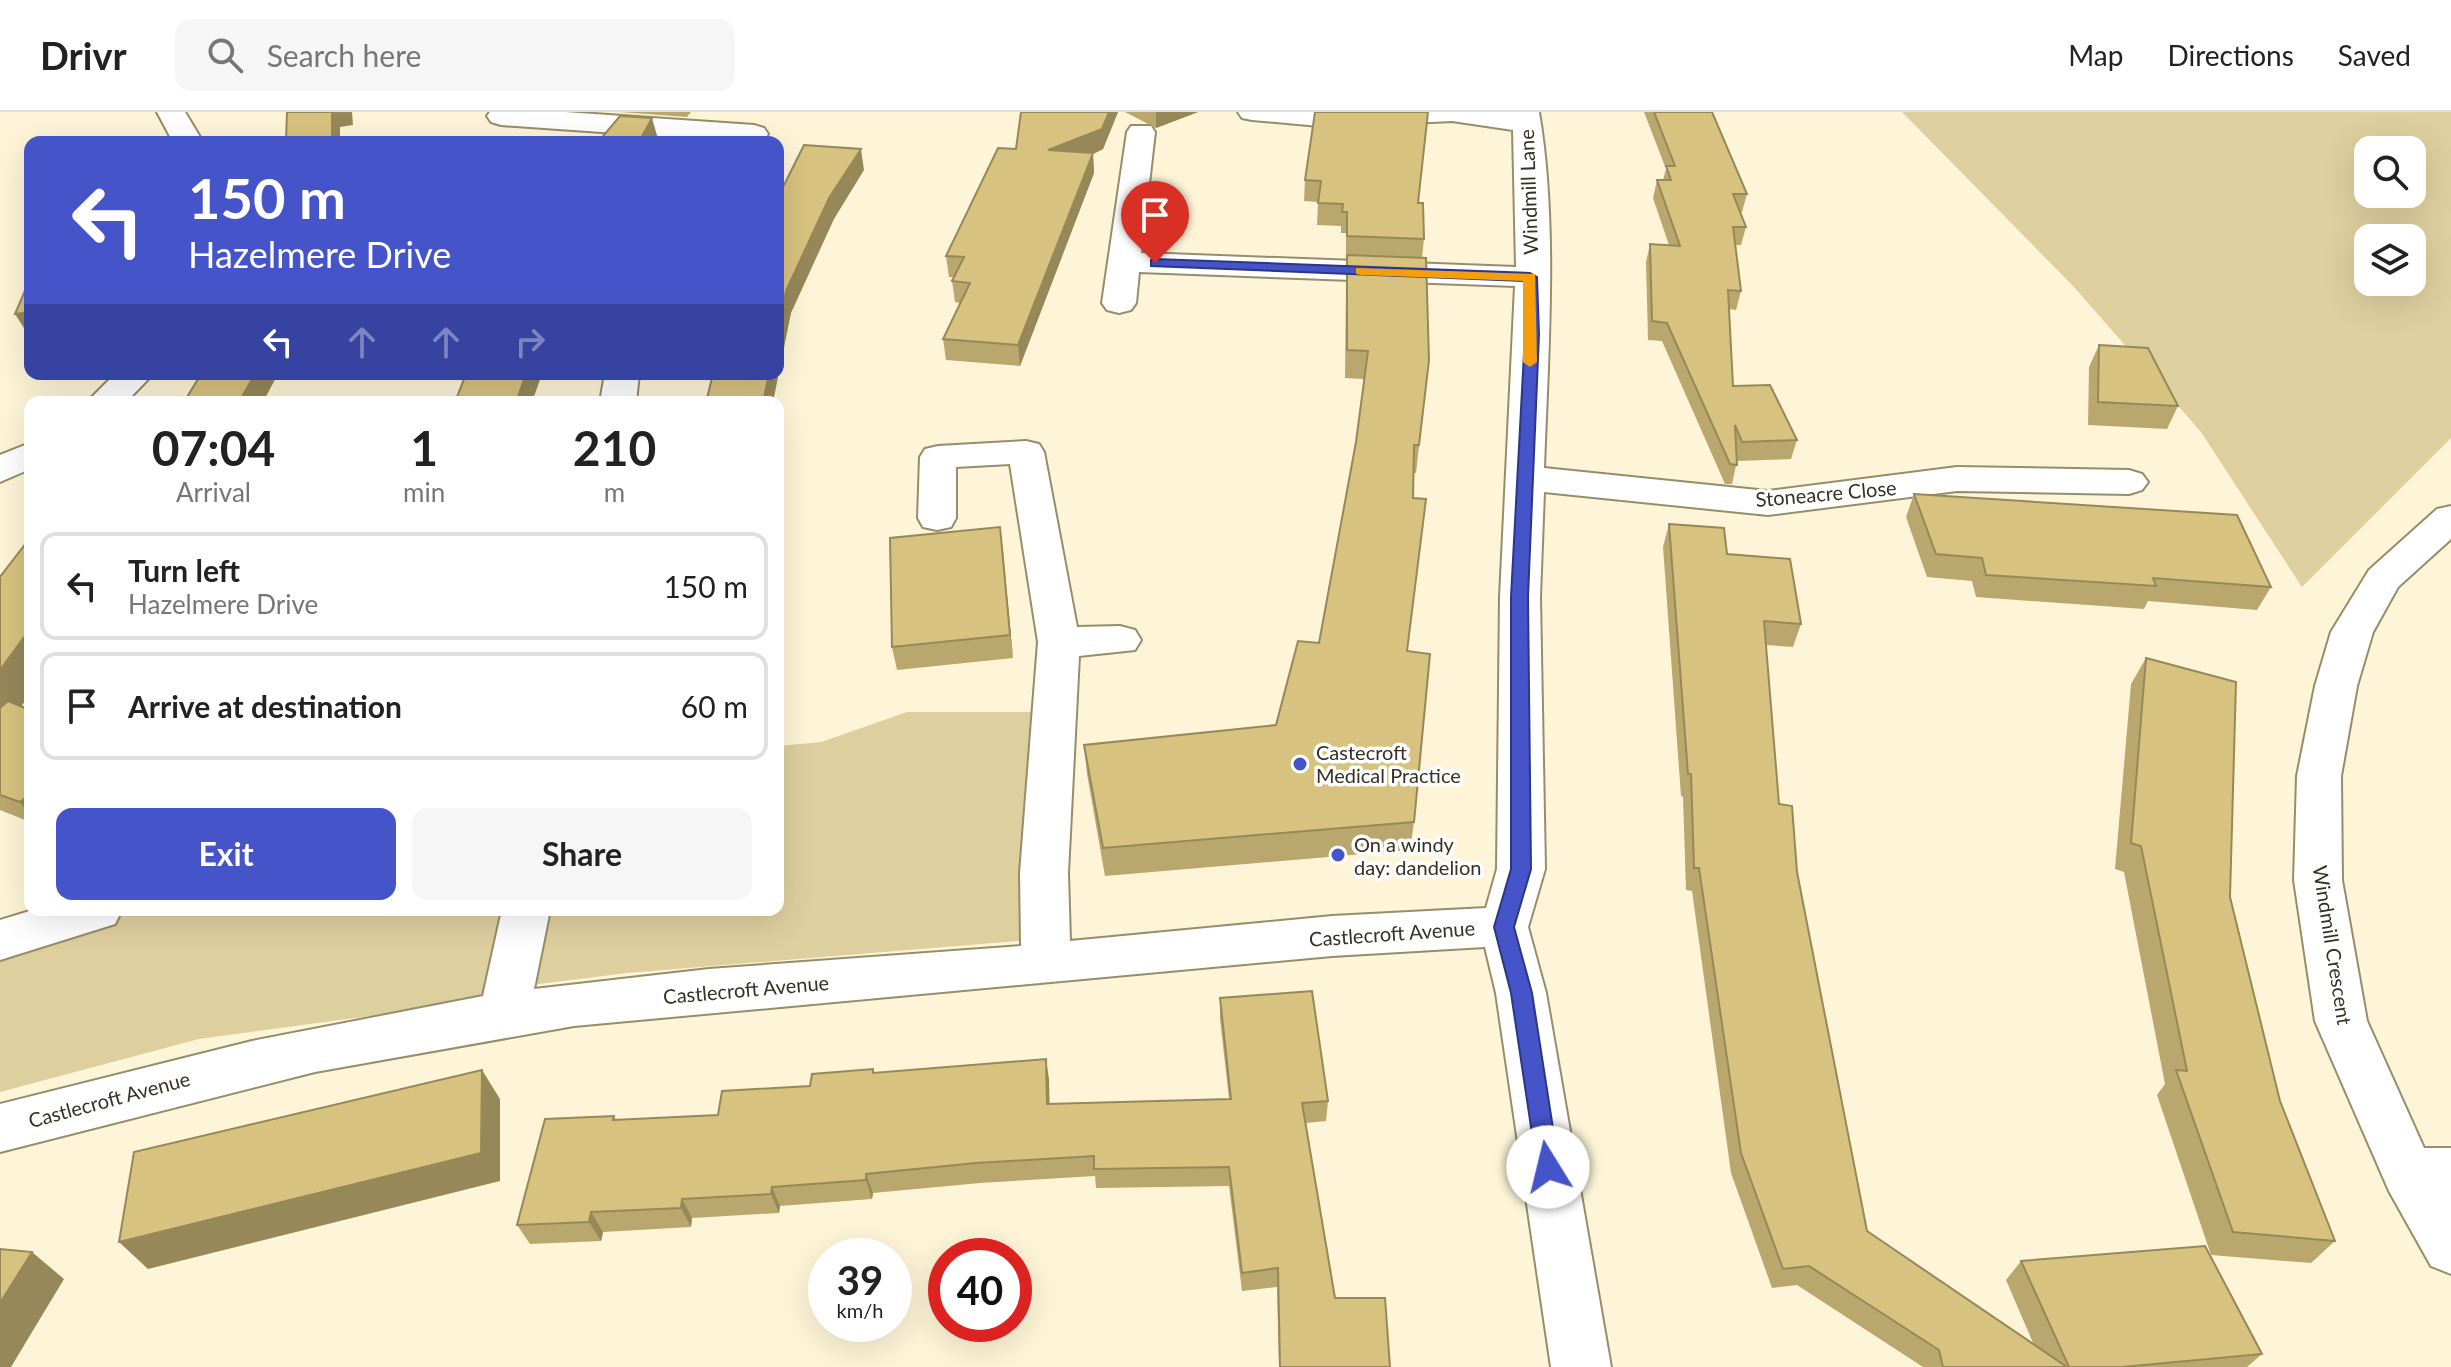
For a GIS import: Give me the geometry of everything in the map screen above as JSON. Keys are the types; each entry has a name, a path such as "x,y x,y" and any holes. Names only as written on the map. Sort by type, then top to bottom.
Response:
{"street":[{"path":"171,112 185,136"},
{"path":"505,112 501,116 758,129"},
{"path":"1252,112 1330,118 1446,113 1526,118"},
{"name":"Windmill Lane","path":"1504,927 1521,869 1520,597 1532,334 1531,150 1526,118"},
{"path":"1119,303 1141,132"},
{"path":"1124,262 1530,277"},
{"path":"112,396 129,380"},
{"path":"937,518 938,457 1026,452 1059,642 1044,873 1046,964"},
{"path":"0,470 24,457"},
{"name":"Stoneacre Close","path":"1524,478 1768,503 1957,479 2129,482"},
{"name":"Windmill Crescent","path":"2451,518 2383,579 2352,632 2336,686 2319,776 2318,880 2341,1021 2430,1173 2451,1247"},
{"path":"1059,642 1120,640"},
{"path":"0,940 78,916"},
{"path":"504,1014 525,916"},
{"path":"1504,927 1521,993 1581,1367"},
{"name":"Castlecroft Avenue","path":"0,1128 187,1076 504,1014 612,1000 1046,964 1415,928 1504,927"}],"shaded area":[{"path":"1902,112 2451,112 2451,438 2302,587 2201,432 2074,287"},
{"path":"907,712 1048,712 1030,940 627,973 523,986 536,916 784,916 784,745 821,742"},
{"path":"112,916 510,916 489,1000 199,1039 0,1092 0,951"}],"building":[{"path":"287,112 332,112 332,136 286,136"},
{"path":"1021,112 1109,112 1102,129 1048,150 1093,153 1018,345 943,339 970,283 952,281 964,257 946,256 998,148 1016,149"},
{"path":"1315,112 1428,112 1418,203 1423,203 1424,239 1347,236 1347,212 1342,212 1343,204 1318,203 1321,181 1305,180"},
{"path":"1654,112 1712,112 1747,194 1733,194 1746,227 1733,227 1741,291 1728,290 1733,386 1770,385 1797,440 1742,442 1735,425 1737,465 1730,464 1667,323 1652,321 1650,244 1680,246 1657,180 1671,180 1666,166 1675,166"},
{"path":"620,116 652,118 642,136 603,136"},
{"path":"804,145 861,149 829,198 784,301 784,185"},
{"path":"1347,255 1426,258 1429,360 1419,445 1414,445 1413,498 1426,499 1407,651 1430,654 1414,822 1103,848 1084,745 1276,725 1298,641 1319,643 1356,442 1368,351 1347,350"},
{"path":"24,293 24,313 15,314"},
{"path":"2099,345 2148,348 2178,406 2098,402"},
{"path":"197,380 252,380 242,396 188,396"},
{"path":"464,380 524,380 518,396 457,396"},
{"path":"712,380 768,380 764,396 708,396"},
{"path":"1914,494 2237,515 2271,587 2153,578 2156,586 1986,575 1982,558 1936,554"},
{"path":"1669,524 1724,528 1727,554 1790,559 1801,624 1764,621 1779,804 1792,806 1797,872 1867,1231 2067,1367 1943,1367 1939,1350 1809,1266 1783,1269 1741,1153 1699,868 1694,868 1691,774 1688,774"},
{"path":"1000,527 1010,635 892,647 890,538"},
{"path":"24,546 24,637 0,670 0,577"},
{"path":"2146,658 2236,682 2230,897 2280,1101 2335,1241 2233,1232 2176,1070 2187,1071 2141,846 2131,843"},
{"path":"8,701 24,708 24,799 20,802 0,795 0,708"},
{"path":"1312,991 1328,1101 1302,1103 1335,1298 1385,1298 1390,1367 1280,1367 1278,1268 1242,1273 1229,1167 1094,1169 1094,1156 976,1163 866,1174 866,1180 772,1187 771,1194 682,1199 681,1208 591,1212 589,1222 517,1225 545,1119 614,1116 613,1120 718,1115 722,1091 810,1086 812,1074 873,1069 873,1073 1046,1059 1047,1104 1231,1099 1220,998"},
{"path":"482,1070 481,1153 119,1242 134,1152"},
{"path":"2205,1246 2262,1354 2122,1367 2069,1367 2021,1261"},
{"path":"0,1249 32,1252 0,1303"}],"slow traffic":[{"path":"1361,271 1530,277 1530,362"}],"place":[{"name":"Castecroft Medical Practice","path":"1300,764"},
{"name":"On a windy day: dandelion","path":"1338,855"}],"route":[{"path":"1155,263 1530,277 1532,334 1520,597 1521,869 1504,927 1521,993 1548,1167"}]}
